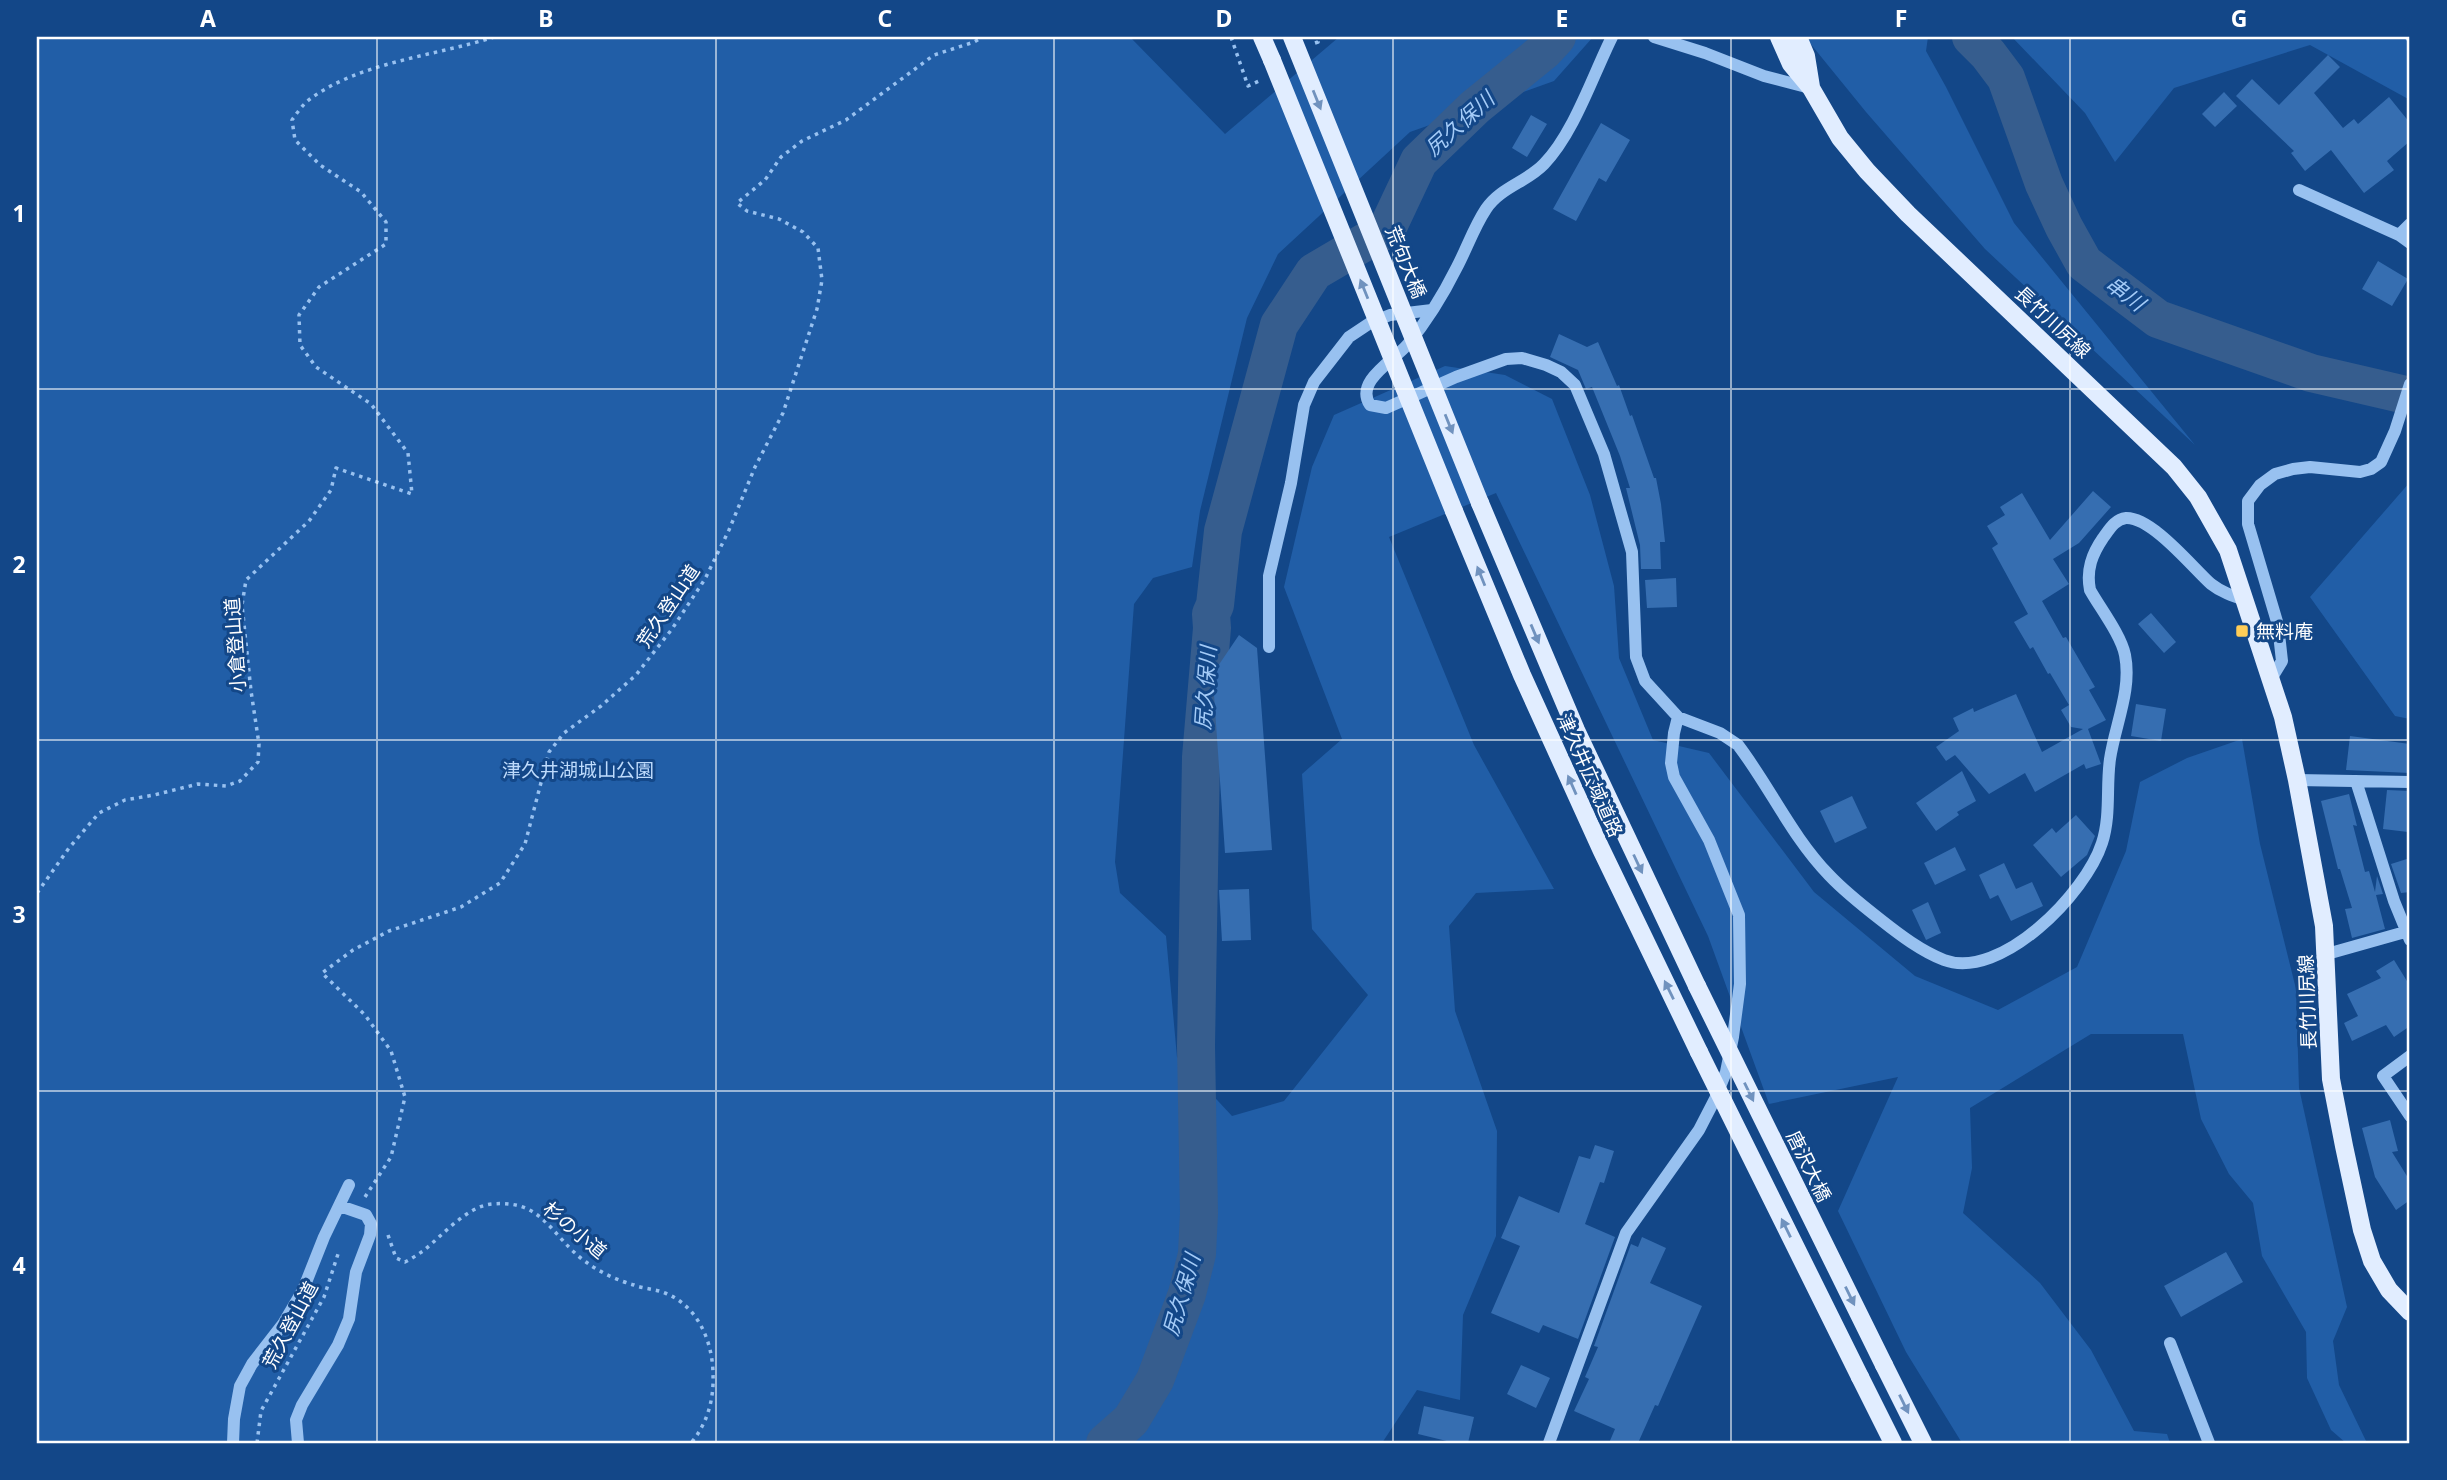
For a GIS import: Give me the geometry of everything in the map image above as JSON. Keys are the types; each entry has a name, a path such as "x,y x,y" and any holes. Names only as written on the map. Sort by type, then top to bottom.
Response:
{"main road":[{"name":"津久井広域道路","path":"1262,37 1454,511 1550,737 1644,940 1893,1443"},
{"name":"荒句大橋","path":"1292,37 1480,503"},
{"path":"1779,37 1799,60 1811,88"},
{"path":"1798,37 1799,60"},
{"name":"長竹川尻線","path":"1811,88 1840,138 1888,193 2182,477 2217,528 2232,562 2289,738 2320,901 2327,954 2333,1089 2362,1230 2374,1267 2395,1297 2410,1312"},
{"name":"津久井広域道路","path":"1480,503 1576,730 1697,986"},
{"name":"唐沢大橋","path":"1697,986 1923,1443"}],"street":[{"path":"1612,37 1580,107 1552,153 1541,167 1494,198 1432,310 1409,342 1368,383 1367,401 1375,408 1385,408 1506,359 1522,358 1546,365 1561,372 1575,385 1604,454 1632,552 1636,657 1649,686 1678,717 1720,733 1738,745 1796,835 1829,875 1861,904 1903,937 1945,960 1961,963 1981,961 2007,952 2047,920 2081,881 2102,845 2109,807 2110,760 2126,678 2125,654 2088,582 2092,558 2117,520 2128,517 2141,523 2177,548 2213,586 2228,595 2245,600"},
{"path":"1654,37 1705,52 1764,76 1811,88"},
{"path":"2299,190 2399,235 2410,243"},
{"path":"2399,235 2410,224"},
{"path":"1269,647 1269,576 1291,483 1304,405 1314,383 1349,337 1370,323 1390,315 1432,310"},
{"path":"2271,679 2282,661 2278,625 2248,524 2248,501 2260,485 2276,474 2293,469 2310,467 2346,472 2371,469 2381,462 2395,431 2410,384"},
{"path":"1549,1443 1626,1233 1689,1146 1704,1120 1726,1072 1733,1037 1740,984 1739,915 1709,840 1682,796 1674,777 1672,753 1678,717"},
{"path":"2297,780 2410,782"},
{"path":"2327,954 2408,936 2356,781"},
{"path":"2410,1056 2383,1076 2410,1116"},
{"path":"233,1443 240,1386 303,1290 349,1185"},
{"path":"298,1441 296,1420 302,1405 338,1345 349,1319 356,1272 372,1224 366,1214 340,1206"},
{"path":"2170,1343 2209,1443"}],"path":[{"name":"小倉登山道","path":"37,893 69,848 99,814 125,800 154,796 198,784 226,786 240,780 258,762 259,744 242,605 246,580 309,522 331,490 336,468 412,494 408,453 401,443 371,404 316,367 300,345 299,315 319,287 386,244 386,222 360,192 320,166 295,139 292,120 308,100 358,73 494,37"},
{"name":"荒久登山道","path":"366,1196 391,1157 405,1097 391,1051 365,1015 322,973 354,950 389,931 461,907 500,883 526,844 549,752 564,733 601,706 636,675 672,629 705,579 755,467 783,413 817,309 822,280 818,248 803,232 779,219 747,211 737,203 765,180 781,157 802,141 846,120 934,55 983,37"},
{"path":"1231,37 1248,86"},
{"path":"2406,37 2410,42"},
{"name":"杉の小道","path":"386,1224 396,1258 405,1262 422,1252 456,1220 489,1204 518,1204 541,1216 587,1263 633,1285 666,1293 684,1304 698,1319 712,1349 712,1402 701,1431 691,1443"},
{"name":"荒久登山道","path":"257,1443 261,1411 324,1297 340,1247"}],"green space":[{"name":"津久井湖城山公園","path":"37,37 1132,39 1225,134 1339,37 1593,37 1554,81 1410,132 1278,254 1247,318 1200,511 1192,567 1153,578 1134,604 1115,862 1120,893 1166,936 1177,1057 1232,1116 1284,1101 1368,995 1312,929 1302,774 1342,739 1284,587 1312,467 1334,415 1445,366 1505,375 1552,399 1590,495 1614,586 1619,658 1653,740 1709,753 1814,892 1915,976 1998,1010 2077,967 2126,851 2140,782 2187,758 2242,739 2260,844 2296,989 2299,1088 2347,1307 2333,1341 2339,1385 2367,1443 2346,1443 2331,1430 2307,1378 2306,1332 2262,1256 2253,1203 2229,1174 2201,1119 2183,1034 2091,1034 1970,1108 1972,1168 1963,1213 2040,1283 2091,1350 2134,1431 2167,1434 2170,1443 1962,1443 1906,1352 1838,1211 1898,1077 1769,1104 1708,936 1496,493 1389,537 1474,745 1554,889 1476,893 1449,926 1455,1011 1497,1131 1496,1236 1463,1315 1460,1400 1417,1390 1382,1443 37,1443"},
{"path":"1805,37 1928,37 1926,51 2014,223 2195,445 1985,249"},
{"path":"2012,37 2410,37 2410,100 2310,45 2174,88 2115,162 2085,113"},
{"path":"2410,482 2410,719 2395,716 2310,597"}],"building":[{"path":"2328,55 2340,67 2314,93 2343,128 2354,119 2358,124 2389,97 2410,123 2410,141 2387,161 2394,170 2364,193 2331,150 2305,171 2291,153 2294,151 2236,96 2252,79 2279,105"},
{"path":"2224,92 2237,106 2215,127 2202,114"},
{"path":"1531,115 1547,124 1527,157 1512,148"},
{"path":"1601,123 1630,140 1606,182 1599,178 1576,221 1553,209"},
{"path":"2378,261 2408,279 2392,306 2362,289"},
{"path":"1559,334 1587,347 1598,342 1617,386 1619,385 1656,478 1665,542 1660,542 1661,569 1641,569 1640,545 1626,488 1630,488 1620,456 1592,387 1586,389 1578,370 1550,357"},
{"path":"2093,491 2111,507 2079,543 2053,559 2069,584 2042,601 2095,687 2089,690 2106,720 2088,729 2101,764 2086,769 2084,764 2035,792 2025,773 1989,794 1955,755 1946,761 1936,747 1959,731 1953,718 1973,708 1974,712 2016,694 2042,752 2083,729 2071,727 2061,710 2069,705 2014,622 2028,614 1992,548 1998,544 1987,526 2005,515 2000,507 2022,493 2050,540"},
{"path":"1676,578 1677,607 1647,608 1645,580"},
{"path":"2151,613 2176,642 2164,653 2138,624"},
{"path":"1239,635 1257,648 1272,850 1225,853 1212,666 1218,666"},
{"path":"2136,704 2166,709 2161,741 2131,736"},
{"path":"2350,736 2410,744 2410,773 2346,770"},
{"path":"1962,771 1976,801 1957,812 1959,815 1936,831 1916,803"},
{"path":"2387,790 2410,791 2408,832 2383,829"},
{"path":"2349,794 2357,826 2353,825 2365,872 2369,871 2375,892 2377,876 2383,894 2376,895 2385,929 2352,938 2345,909 2352,908 2338,869 2321,801"},
{"path":"1852,796 1867,828 1835,843 1820,811"},
{"path":"2076,815 2095,836 2087,855 2061,877 2033,845 2052,828 2056,833"},
{"path":"1955,847 1966,870 1935,885 1924,863"},
{"path":"2410,858 2410,892 2401,893 2391,864"},
{"path":"2004,863 2016,889 2032,882 2043,906 2011,921 1998,895 1990,899 1979,875"},
{"path":"1249,889 1251,940 1222,941 1219,890"},
{"path":"1928,902 1941,933 1926,940 1912,910"},
{"path":"2394,960 2410,986 2410,1026 2394,1037 2386,1025 2352,1041 2344,1023 2358,1016 2347,994 2381,978 2376,971"},
{"path":"2390,1120 2398,1151 2392,1152 2410,1181 2410,1200 2396,1210 2375,1177 2362,1128"},
{"path":"1595,1145 1614,1151 1604,1183 1600,1182 1585,1224 1615,1237 1578,1339 1543,1325 1539,1333 1491,1313 1520,1246 1501,1238 1519,1196 1559,1213 1579,1156 1590,1159"},
{"path":"1642,1237 1666,1248 1650,1283 1702,1306 1658,1406 1655,1405 1638,1443 1609,1443 1615,1429 1574,1411 1589,1379 1585,1377 1598,1347 1594,1346 1631,1244 1638,1247"},
{"path":"2226,1252 2243,1282 2181,1317 2164,1286"},
{"path":"1521,1365 1550,1378 1536,1408 1507,1394"},
{"path":"1424,1406 1474,1417 1468,1443 1455,1443 1418,1434"}],"waterway":[{"name":"尻久保川","path":"1105,1443 1131,1420 1155,1380 1187,1294 1197,1254 1199,1213 1196,1046 1201,757 1211,614 1215,605 1223,531 1279,325 1314,272 1387,229 1419,161 1475,107 1544,51 1557,37"},
{"name":"串川","path":"1971,37 2006,78 2044,184 2084,263 2158,319 2311,373 2410,396"}],"place":[{"name":"無料庵","path":"2242,631"}]}
